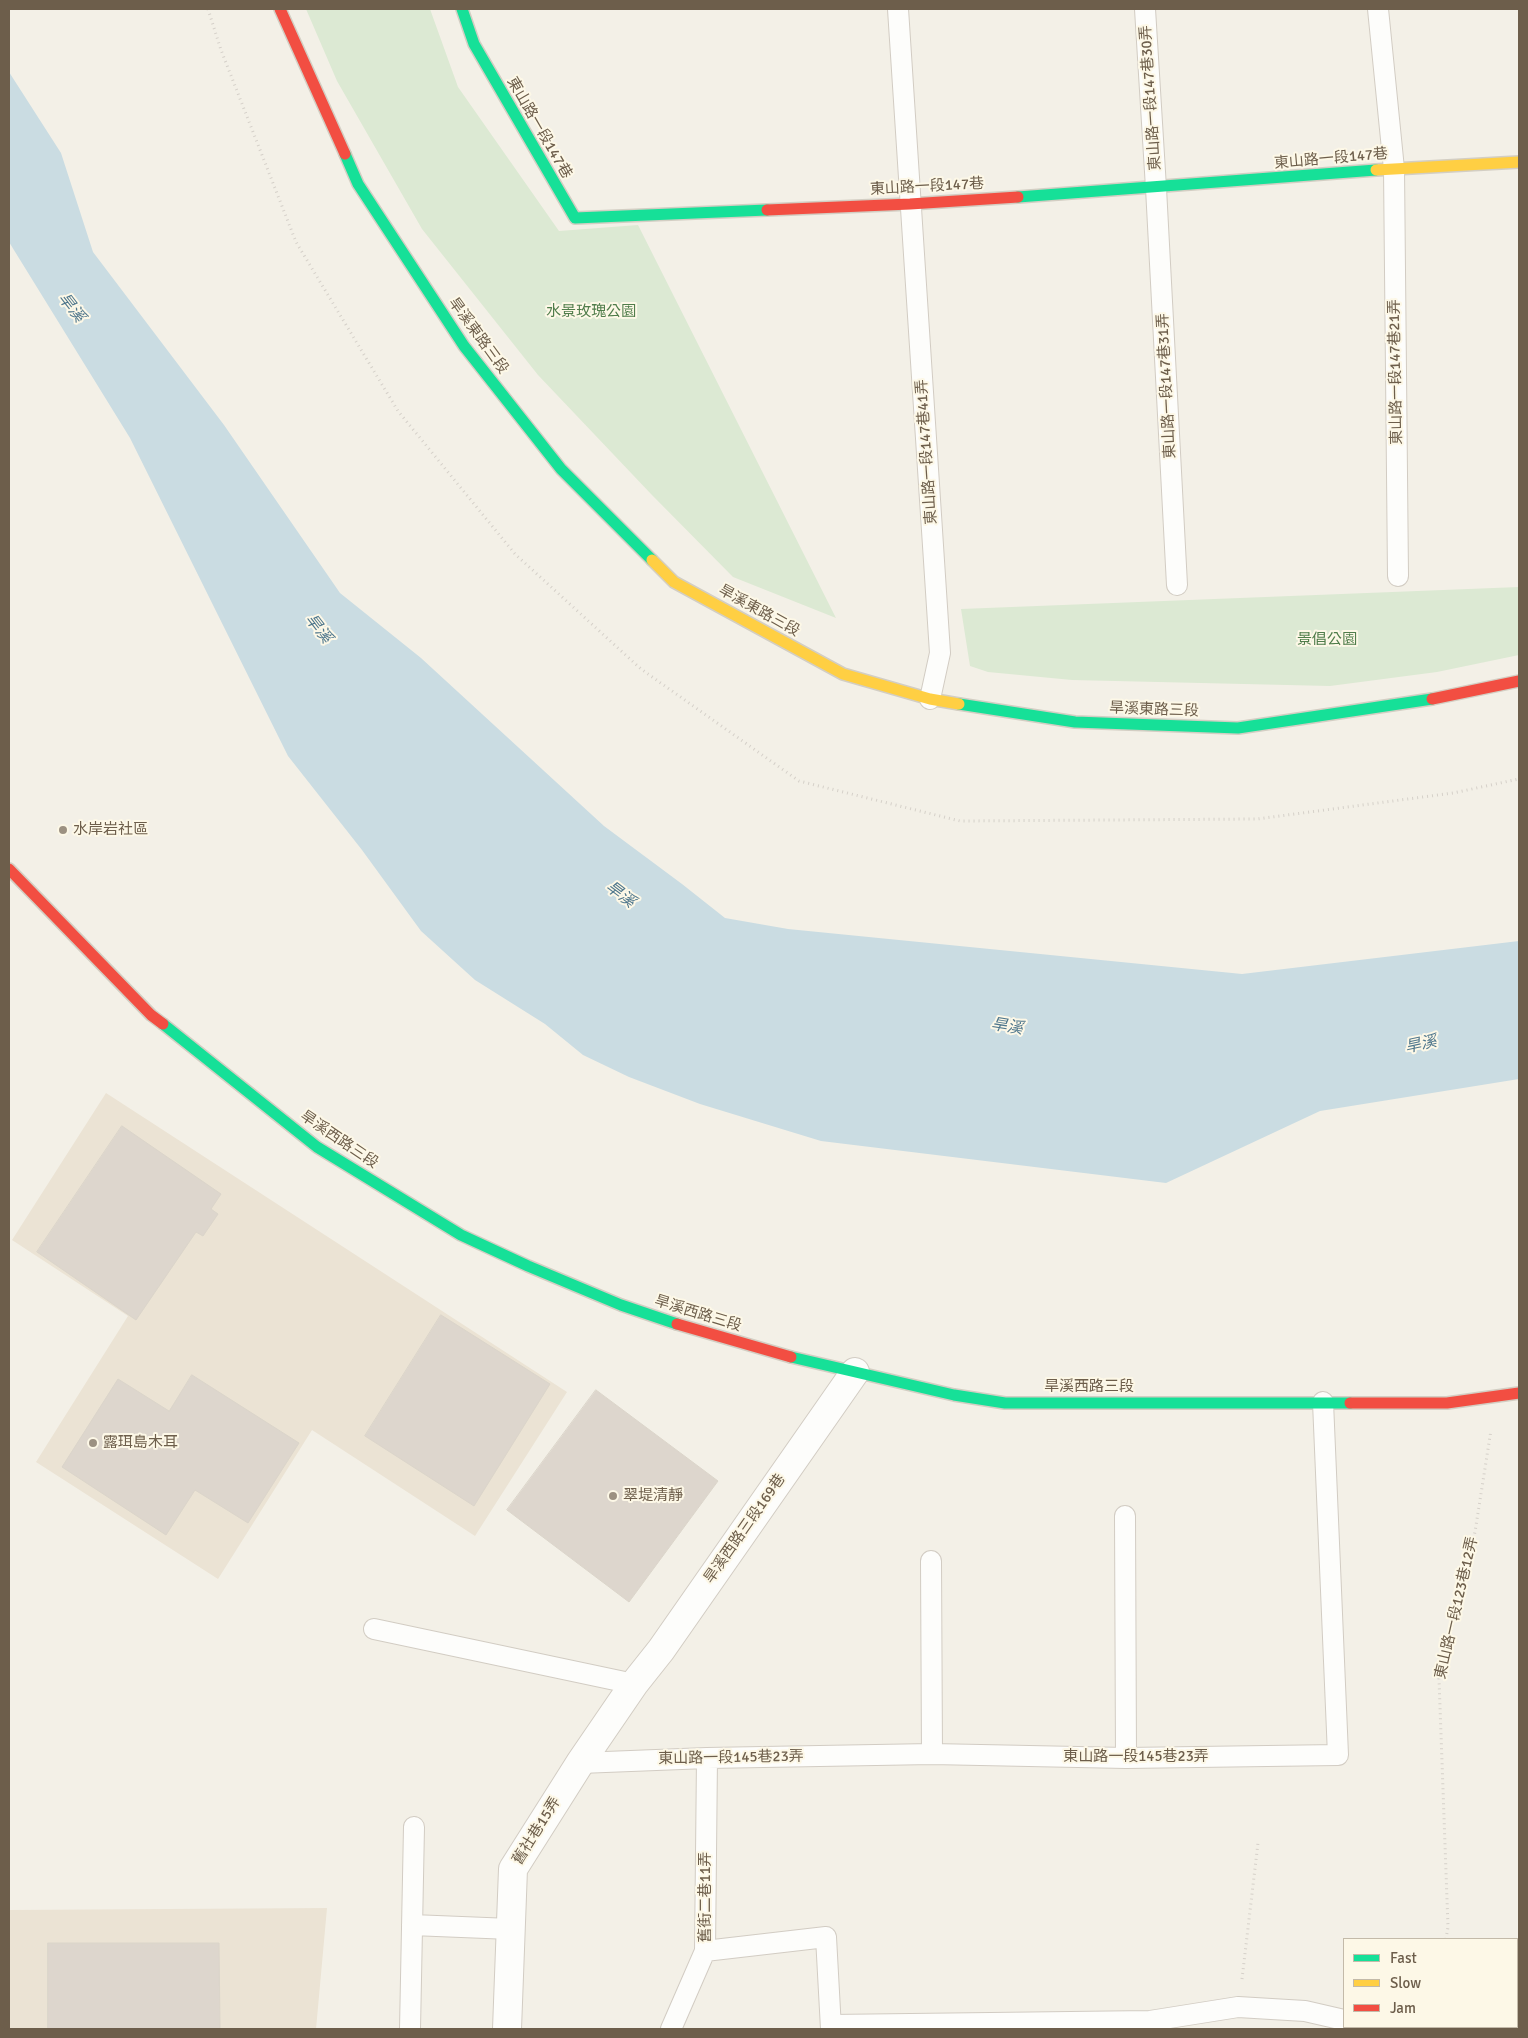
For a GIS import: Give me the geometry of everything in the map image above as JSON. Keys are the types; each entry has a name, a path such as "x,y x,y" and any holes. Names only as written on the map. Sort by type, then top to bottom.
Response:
{"street":[{"name":"旱溪東路三段","path":"280,9 358,184 464,346 562,469 674,582 843,674 930,699 1075,722 1238,728 1418,702 1519,681"},
{"name":"東山路一段147巷","path":"462,9 474,44 574,218 910,204 1156,188 1394,168 1519,162"},
{"name":"旱溪西路三段","path":"9,869 151,1015 317,1147 461,1235 528,1266 621,1305 768,1351 954,1395 1005,1403 1448,1403 1496,1398 1519,1393"},
{"name":"旱溪西路三段169巷","path":"634,1684 666,1642 855,1372"},
{"name":"舊社巷15弄","path":"507,2029 513,1868 580,1763 634,1684"}],"lane":[{"name":"東山路一段147巷41弄","path":"898,9 940,653 930,699"},
{"name":"東山路一段147巷30弄","path":"1145,9 1156,188"},
{"name":"東山路一段147巷21弄","path":"1378,9 1394,168 1398,576"},
{"name":"東山路一段147巷31弄","path":"1156,188 1177,585"},
{"name":"東山路一段145巷23弄","path":"580,1763 707,1758 932,1754 1126,1758 1338,1755 1323,1402"},
{"path":"1125,1516 1126,1758"},
{"path":"931,1561 932,1754"},
{"path":"374,1629 634,1684"},
{"name":"舊街二巷11弄","path":"671,2029 705,1951 707,1758"},
{"path":"410,2029 414,1827"},
{"path":"412,1925 511,1929"},
{"path":"705,1951 826,1936 831,2027 1149,2025 1238,2007 1305,2011 1343,2020"}],"path":[{"name":"東山路一段123巷12弄","path":"1446,1938 1448,1927 1439,1679 1476,1532 1496,1398"},
{"path":"1238,2007 1258,1843"}],"shaded area":[{"path":"106,1093 567,1392 475,1536 312,1430 218,1579 36,1462 128,1316 12,1240"},
{"path":"327,1908 316,2029 9,2029 9,1910"}],"green space":[{"name":"水景玫瑰公園","path":"306,9 430,9 458,87 559,231 638,225 836,618 733,577 538,375 422,229 337,81"},
{"name":"景倡公園","path":"1519,587 1519,655 1437,672 1330,686 1072,680 988,672 970,666 961,609"}],"water":[{"name":"旱溪","path":"9,72 61,153 93,252 224,425 340,593 421,658 604,826 725,918 788,929 1242,974 1519,941 1519,1079 1320,1111 1166,1183 821,1141 700,1104 629,1077 583,1055 545,1024 475,980 421,931 362,850 288,756 130,438 9,242"}],"building":[{"path":"122,1126 221,1194 211,1209 218,1214 203,1236 196,1232 136,1320 37,1252"},
{"path":"441,1315 550,1384 474,1506 365,1436"},
{"path":"192,1375 299,1443 248,1523 195,1490 166,1535 62,1467 118,1379 169,1411"},
{"name":"翠堤清靜","path":"596,1390 718,1481 629,1602 507,1510"},
{"path":"48,1943 219,1943 220,2029 48,2029"}],"traffic: fast":[{"path":"462,9 474,44 575,218 767,210"},
{"path":"345,154 358,184 464,346 561,469 652,560"},
{"path":"1018,197 1376,170"},
{"path":"959,704 1075,722 1238,728 1432,699"},
{"path":"163,1024 317,1147 461,1235 528,1266 621,1305 677,1324"},
{"path":"791,1357 954,1395 1005,1403 1350,1403"}],"traffic: slow":[{"path":"1376,170 1519,162"},
{"path":"652,560 674,582 843,674 930,699 959,704"}],"traffic: jam":[{"path":"280,9 345,154"},
{"path":"767,210 1018,197"},
{"path":"1432,699 1519,681"},
{"path":"9,869 151,1015 163,1024"},
{"path":"677,1324 791,1357"},
{"path":"1350,1403 1447,1403 1519,1393"}],"place":[{"name":"水岸岩社區","path":"63,830"},
{"name":"露珥島木耳","path":"93,1443"},
{"name":"翠堤清靜","path":"613,1496"}]}
